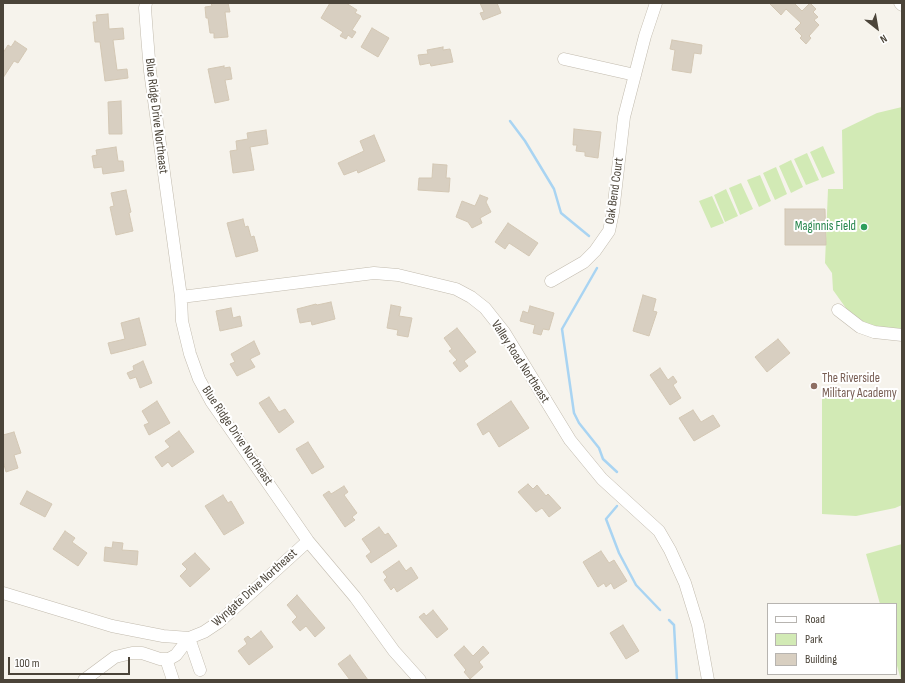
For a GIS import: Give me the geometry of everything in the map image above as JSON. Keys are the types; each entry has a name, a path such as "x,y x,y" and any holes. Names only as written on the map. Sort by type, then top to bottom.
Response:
{"street":[{"name":"Blue Ridge Drive Northeast","path":"146,3 146,35 182,321 190,354 199,379 211,402 308,541 355,597 394,651 420,680"},
{"name":"Oak Bend Court","path":"551,281 584,262 595,251 609,231 613,212 624,117 645,36 656,3"},
{"path":"564,59 635,75"},
{"name":"Valley Road Northeast","path":"180,297 374,273 398,275 456,289 471,297 485,308 504,332 570,440 602,479 659,531 670,550 685,583 698,625 708,680"},
{"path":"838,310 860,327 874,332 902,335"},
{"name":"Wyngate Drive Northeast","path":"189,638 204,632 219,622 308,541"},
{"path":"3,593 112,626 164,636 189,638"},
{"path":"84,680 114,657 120,655 142,653 160,660 169,659 176,655 189,638"},
{"path":"189,638 200,670"},
{"path":"166,659 173,680"}],"green space":[{"name":"Maginnis Field","path":"902,107 902,332 873,328 853,318 833,290 832,273 825,263 828,189 843,189 842,130 877,113"},
{"path":"823,146 835,173 822,178 810,152"},
{"path":"807,153 819,180 806,185 794,159"},
{"path":"791,160 803,187 791,193 779,166"},
{"path":"776,167 787,194 775,200 763,173"},
{"path":"760,175 771,201 759,207 747,180"},
{"path":"741,183 753,209 740,215 729,188"},
{"path":"726,189 738,216 725,222 714,195"},
{"path":"712,196 724,223 711,228 699,201"},
{"path":"822,396 902,400 902,505 895,508 856,516 822,514"},
{"path":"902,544 902,680 897,666 897,603 880,603 866,554"}],"building":[{"path":"211,3 228,3 230,12 225,12 228,37 214,38 214,33 210,33 205,7 212,6"},
{"path":"330,3 346,3 357,10 355,13 361,16 352,30 356,32 352,38 348,35 346,39 340,36 343,32 321,18"},
{"path":"480,3 497,3 501,13 483,20 480,13 484,12"},
{"path":"769,3 794,3 802,11 810,3 816,9 813,12 818,17 814,20 819,25 809,36 811,38 806,44 800,38 802,36 795,29 801,23 786,9 781,15"},
{"path":"108,14 109,29 123,28 124,39 113,40 117,70 127,69 128,78 105,81 100,42 95,42 93,22 97,22 96,15"},
{"path":"372,28 389,38 378,57 361,47"},
{"path":"672,40 702,45 701,54 694,53 691,73 672,70 675,50 670,49"},
{"path":"15,41 27,49 18,63 14,61 3,78 3,53 8,45 11,47"},
{"path":"443,47 443,50 450,49 453,62 431,66 430,63 420,65 418,55 428,54 427,50"},
{"path":"224,66 224,68 230,67 232,79 225,80 229,100 215,103 208,69"},
{"path":"121,101 122,134 109,134 108,102"},
{"path":"574,129 601,132 598,158 585,156 585,152 576,151 577,145 573,145"},
{"path":"266,130 268,144 250,147 254,170 233,173 230,151 237,150 236,141 248,139 247,133"},
{"path":"374,135 385,161 358,173 357,170 344,175 338,163 364,151 360,141"},
{"path":"116,147 118,161 123,161 124,171 103,174 102,167 94,168 92,156 97,155 96,150"},
{"path":"433,164 447,165 446,178 450,178 449,192 418,190 419,178 432,178"},
{"path":"126,190 131,212 129,213 133,231 116,235 110,207 114,206 111,193"},
{"path":"480,195 488,198 486,202 491,212 480,218 482,223 472,228 468,222 456,217 462,201 475,206"},
{"path":"785,209 825,209 826,245 785,245"},
{"path":"243,219 245,227 248,226 251,237 254,236 258,251 236,257 227,223"},
{"path":"508,223 538,243 529,256 509,243 505,249 495,242"},
{"path":"643,295 656,299 653,311 657,312 649,336 633,331"},
{"path":"331,302 335,319 312,325 311,321 300,323 297,309"},
{"path":"391,305 401,307 399,316 412,318 408,337 397,335 398,330 387,328"},
{"path":"530,306 554,313 549,330 543,329 541,335 533,333 535,325 520,321 523,311 528,313"},
{"path":"231,308 233,318 240,316 242,326 220,331 216,311"},
{"path":"139,318 146,345 111,354 108,343 125,339 121,323"},
{"path":"457,328 476,352 464,361 468,366 460,372 453,363 457,360 449,351 452,349 444,338"},
{"path":"778,339 790,353 767,372 755,357"},
{"path":"254,341 260,354 250,359 255,367 237,376 230,364 235,362 231,354"},
{"path":"143,361 152,383 140,388 136,377 130,379 127,373 134,370 133,366"},
{"path":"660,368 668,380 673,376 677,382 673,385 681,398 670,405 650,375"},
{"path":"269,397 279,412 285,409 294,422 279,433 259,403"},
{"path":"157,401 170,423 149,435 144,425 149,423 142,411"},
{"path":"511,401 529,428 499,447 489,431 483,435 477,424"},
{"path":"693,410 701,422 713,415 720,426 694,441 679,418"},
{"path":"179,431 194,452 172,467 168,462 162,467 155,457 170,447 165,441"},
{"path":"14,432 21,453 14,455 18,468 6,472 3,461 3,435"},
{"path":"308,442 324,467 312,474 296,449"},
{"path":"528,484 533,489 537,485 546,496 548,494 561,508 549,517 542,508 536,512 518,492"},
{"path":"344,486 348,492 344,495 357,513 352,517 355,520 345,527 323,495 329,491 331,494"},
{"path":"27,491 52,504 45,517 20,504"},
{"path":"223,495 228,503 231,501 244,523 224,535 205,506"},
{"path":"379,527 385,535 388,533 397,546 371,563 366,556 371,552 362,539"},
{"path":"65,531 75,538 72,542 87,553 78,566 53,549"},
{"path":"113,542 123,543 122,550 138,551 137,565 104,561 105,547 112,548"},
{"path":"601,551 609,563 614,560 627,581 614,589 611,583 606,587 604,583 598,587 583,562"},
{"path":"195,553 210,569 190,587 180,576 187,569 182,564"},
{"path":"399,561 406,571 411,567 418,578 397,592 394,587 391,590 384,580 387,577 383,572"},
{"path":"297,595 325,628 315,637 306,626 300,631 292,622 297,617 287,605"},
{"path":"433,610 448,629 437,638 419,617 424,613 426,616"},
{"path":"623,625 639,651 626,659 610,633"},
{"path":"261,631 273,647 249,665 238,651 247,644 244,639 248,636 251,639"},
{"path":"464,646 473,656 483,646 489,653 479,662 483,667 470,679 464,672 466,670 454,655"},
{"path":"350,655 368,680 350,680 338,664"}],"waterway":[{"path":"510,121 525,141 554,189 561,213 589,236"},
{"path":"597,268 562,329 574,413 579,423 599,448 603,459 617,472"},
{"path":"617,506 606,519 619,553 636,585 660,610"},
{"path":"669,620 674,625 677,680"}],"place":[{"name":"Maginnis Field","path":"864,227"},
{"name":"The Riverside Military Academy","path":"814,386"}]}
